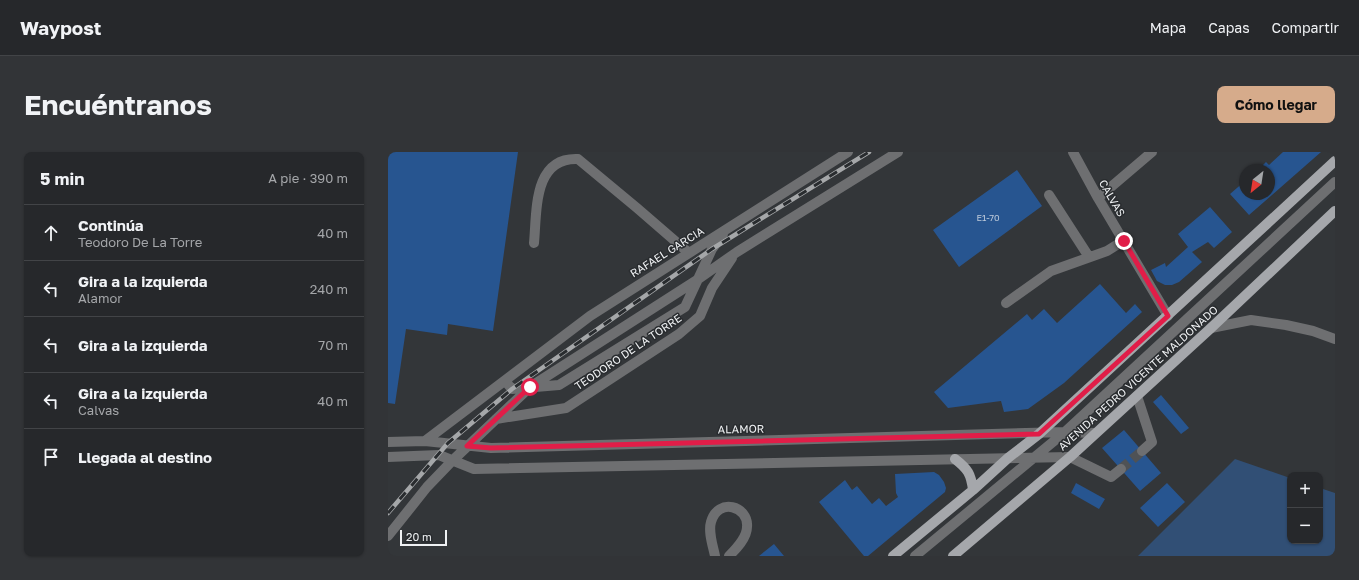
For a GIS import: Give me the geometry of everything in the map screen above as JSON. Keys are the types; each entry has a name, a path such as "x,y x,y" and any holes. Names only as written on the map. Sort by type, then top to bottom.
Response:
{"main road":[{"path":"893,556 973,490 1008,458 1039,434 1335,161"},
{"name":"AVENIDA PEDRO VICENTE MALDONADO","path":"953,556 1070,457 1211,328 1335,211"},
{"path":"955,459 965,467 971,478 973,490"}],"street":[{"name":"RAFAEL GARCIA","path":"425,441 590,316 848,152"},
{"name":"TEODORO DE LA TORRE","path":"388,536 427,487 467,446 530,387 697,280 737,252 898,152"},
{"name":"CALVAS","path":"1073,152 1098,198 1168,316"},
{"path":"1098,198 1152,152"},
{"path":"534,243 539,192 544,177 555,164 565,160 574,159 578,160 619,193 689,253"},
{"path":"915,556 1065,432 1335,182"},
{"path":"1050,195 1089,257"},
{"path":"505,381 512,389 559,385 685,307 712,249 726,229"},
{"path":"1006,303 1051,271 1107,251 1124,241"},
{"name":"TEODORO DE LA TORRE","path":"496,419 566,408 679,334 700,316 712,288 737,252"},
{"path":"1211,328 1251,320 1313,331 1335,339"},
{"path":"1137,396 1152,442 1142,451"},
{"name":"ALAMOR","path":"388,442 425,441 491,448 1039,434 1065,432 1095,433"},
{"path":"388,456 439,455 474,469 1070,457 1111,477 1121,469"},
{"path":"716,556 711,538 710,523 716,511 726,506 737,508 744,516 747,527 742,540 729,556"}],"shaded area":[{"path":"1235,459 1287,477 1287,544 1323,544 1323,489 1335,493 1335,556 1138,556"}],"building":[{"path":"388,152 518,152 493,331 448,324 447,335 406,329 395,404 388,403"},
{"path":"1283,152 1321,152 1275,192 1275,164 1270,164"},
{"path":"1017,170 1042,206 959,267 933,230"},
{"path":"1239,186 1239,200 1266,200 1249,215 1230,194"},
{"path":"1210,207 1232,232 1214,248 1208,242 1192,252 1202,262 1179,282 1172,285 1165,285 1157,281 1151,270 1165,263 1166,267 1188,247 1178,234"},
{"path":"1100,284 1126,313 1135,304 1142,312 1064,383 1028,409 1004,412 1001,401 948,408 934,392 1027,314 1032,320 1044,309 1057,323"},
{"path":"1161,395 1189,428 1181,434 1153,402"},
{"path":"1124,430 1161,473 1140,491 1102,448"},
{"path":"934,472 939,475 944,482 946,488 945,492 868,556 864,556 819,502 845,480 852,490 857,486 872,504 879,498 886,506 898,497 896,493 895,474"},
{"path":"1076,483 1105,499 1099,509 1071,493"},
{"path":"1167,483 1185,502 1158,527 1140,508"},
{"path":"774,544 784,556 759,556"}],"tunnel":[{"path":"1121,469 1142,451"}],"railway":[{"path":"388,513 448,443 512,389 712,249 869,152"}],"route":[{"path":"530,387 467,446 491,448 1039,434 1168,316 1124,241"}]}
